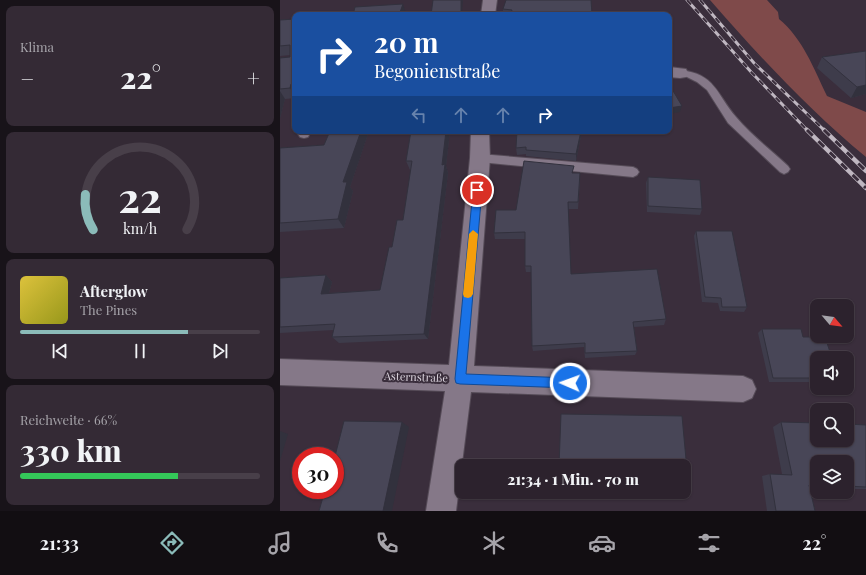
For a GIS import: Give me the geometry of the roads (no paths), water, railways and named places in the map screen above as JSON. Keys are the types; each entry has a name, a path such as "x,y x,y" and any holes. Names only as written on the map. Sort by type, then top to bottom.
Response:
{"street":[{"path":"488,12 490,0"},
{"path":"441,511 460,379 480,158 480,134"},
{"name":"Asternstraße","path":"280,372 744,390"}],"lane":[{"path":"674,73 689,74 701,80 711,88 732,120 784,169"},
{"path":"480,158 633,172"}],"railway":[{"path":"687,0 752,73 808,131"},
{"path":"700,0 754,63 825,131"},
{"path":"824,130 866,171"},
{"path":"808,131 866,188"}]}
